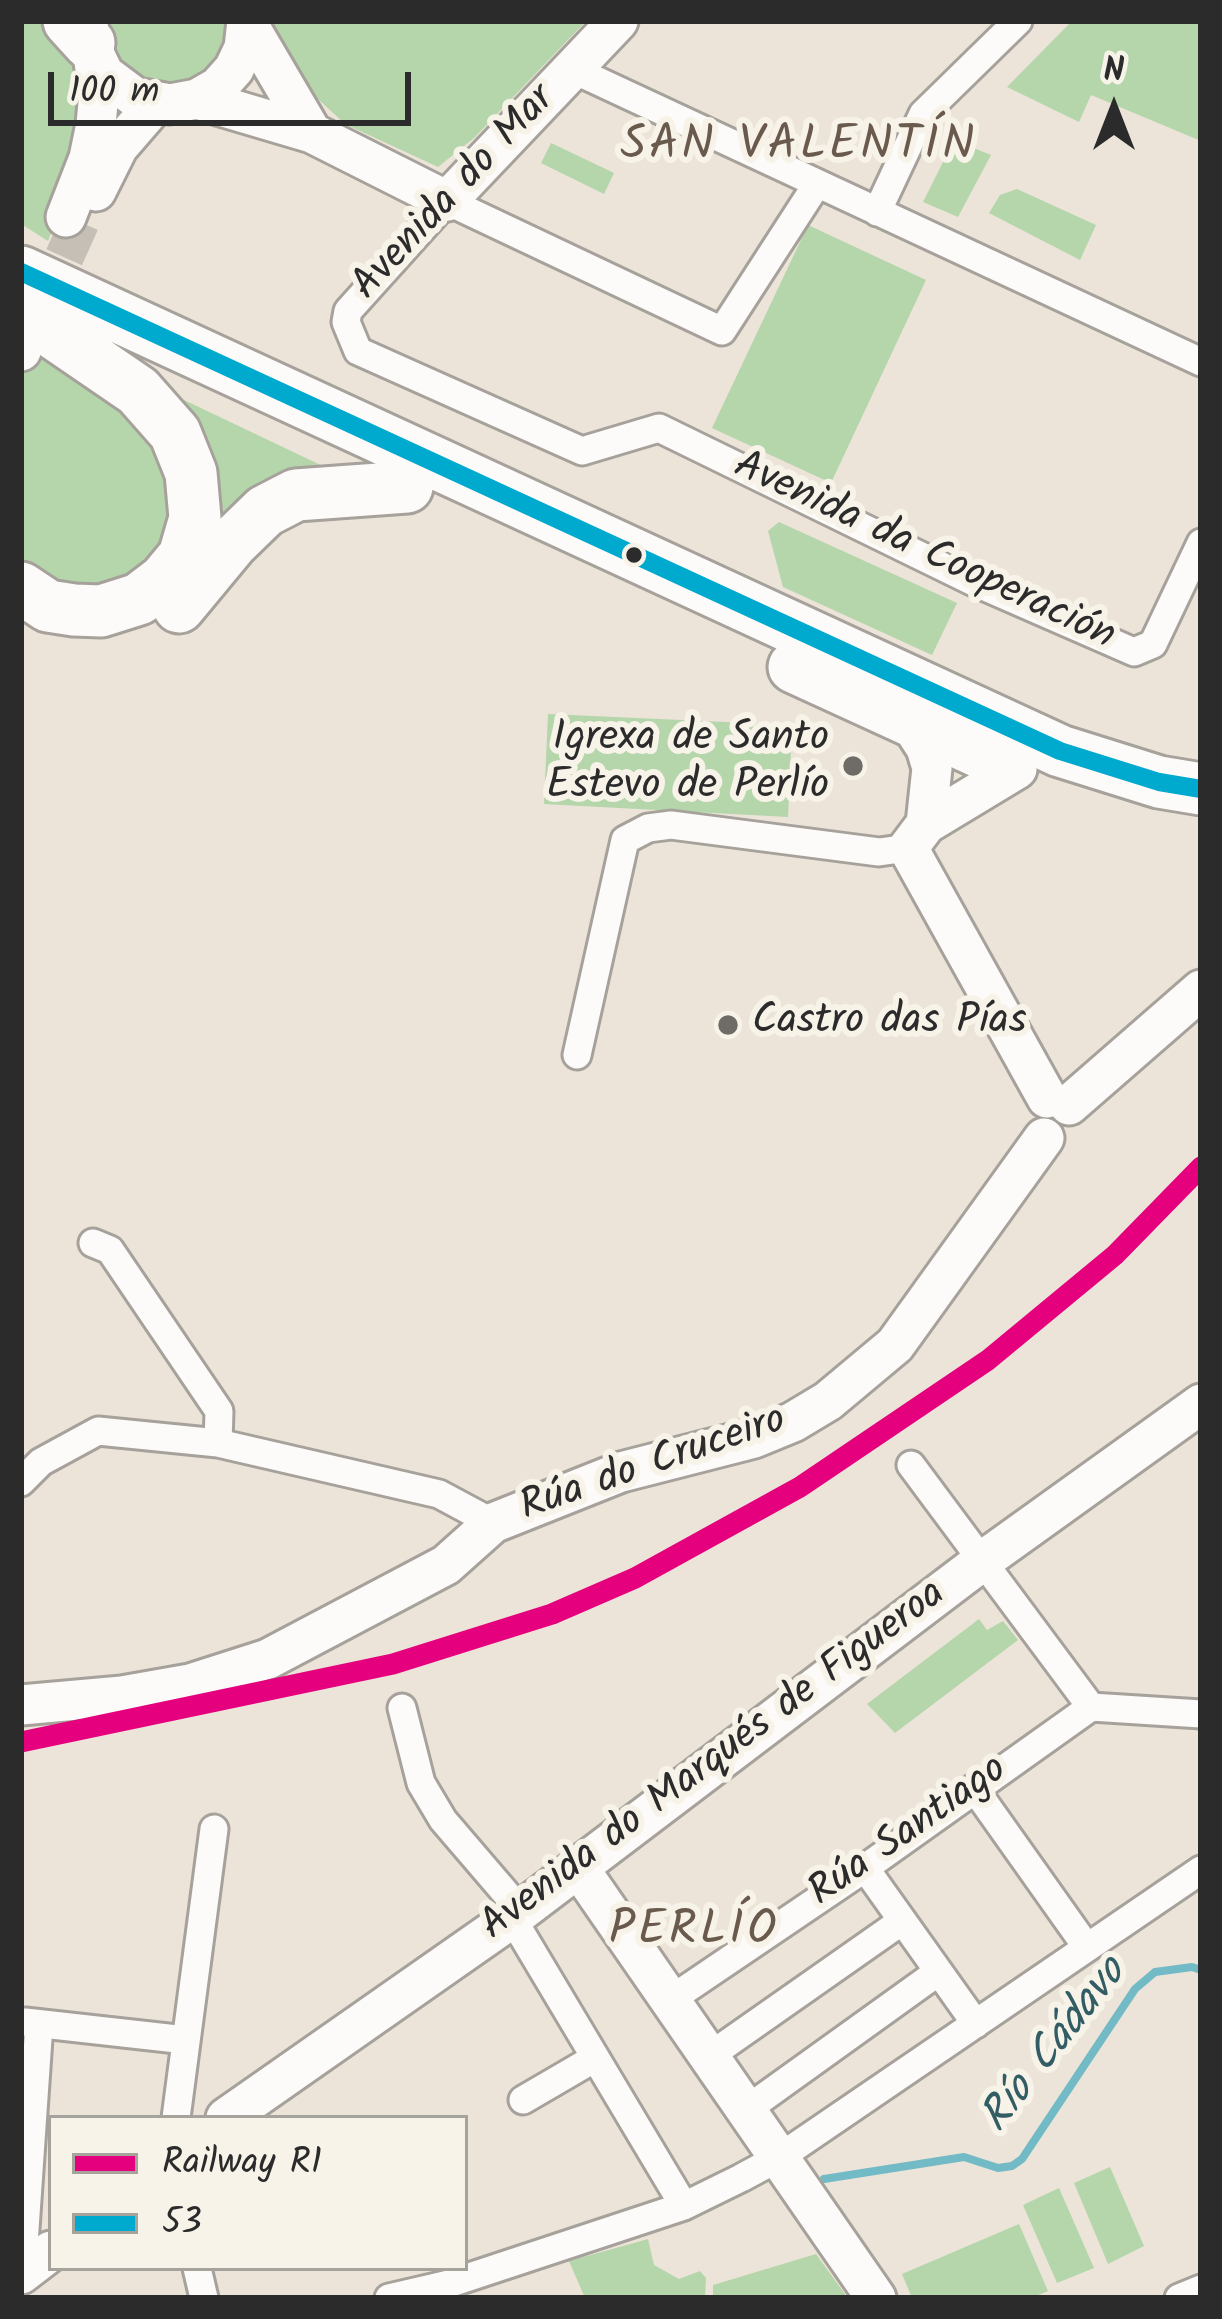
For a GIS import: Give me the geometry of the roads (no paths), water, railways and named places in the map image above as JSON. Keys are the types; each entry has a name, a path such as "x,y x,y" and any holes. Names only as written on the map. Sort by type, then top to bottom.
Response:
{"highway":[{"path":"56,225 83,268 270,386"},
{"path":"21,272 1060,751 1159,782 1201,789"},
{"path":"21,310 1017,769 1061,788 1153,814 1201,821"},
{"path":"21,310 138,391 175,433 191,473 195,518 184,556 139,599 101,611 74,610 48,606 21,587"},
{"path":"21,638 118,640 147,633 174,614 232,542 265,512 296,495 407,487"}],"street":[{"name":"Avenida do Mar","path":"619,21 447,201 348,311 346,322 358,351 582,451 659,428"},
{"path":"877,212 923,114 1018,21"},
{"path":"85,35 118,88 156,104 197,99 218,87 244,48 248,23"},
{"path":"248,23 312,134"},
{"path":"56,225 89,158 96,124 99,93 85,35"},
{"path":"572,69 1201,362"},
{"path":"197,99 312,134 722,331 817,184"},
{"path":"56,225 156,104"},
{"name":"Avenida da Cooperación","path":"659,428 976,583 1134,652 1153,644 1201,543"},
{"path":"908,720 932,768 933,787 917,836 1058,1102 1201,990"},
{"path":"577,1055 625,840 648,828 670,825 879,851 917,836 1017,769"},
{"name":"Rúa do Cruceiro","path":"21,1483 41,1462 98,1431 218,1443 439,1494 494,1523 621,1472 754,1438 828,1401 895,1346 1044,1138 1032,1120 1036,1106 1058,1102"},
{"path":"93,1243 110,1250 219,1411 218,1443"},
{"name":"Avenida do Marqués de Figueroa","path":"230,2115 517,1915 981,1562 1201,1404"},
{"path":"910,1465 1090,1707 1201,1714"},
{"path":"21,1705 190,1684 268,1659 446,1565 494,1523"},
{"name":"Rúa Santiago","path":"670,2000 1090,1707"},
{"path":"402,1708 421,1783 443,1820 517,1915 683,2206"},
{"path":"974,1788 1086,1946"},
{"path":"176,2115 214,1828"},
{"path":"578,1867 876,2298"},
{"path":"865,1868 976,2024"},
{"path":"388,2298 448,2292 683,2206 780,2157 1201,1870"},
{"path":"708,2057 902,1922"},
{"path":"746,2110 938,1972"},
{"path":"21,2274 30,2022 185,2040"},
{"path":"524,2100 595,2058"},
{"path":"21,2274 48,2253"},
{"path":"1179,2298 1201,2289"}],"waterway":[{"name":"Río Cádavo","path":"824,2179 964,2157 998,2168 1012,2166 1022,2159 1135,1989 1155,1972 1201,1970"}],"tunnel":[{"path":"40,311 80,222"}],"rail line":[{"name":"R1","path":"21,1742 393,1664 552,1614 635,1578 800,1487 988,1360 1115,1255 1201,1167"}],"place":[{"name":"Igrexa de Santo Estevo de Perlío","path":"853,766"},
{"name":"Castro das Pías","path":"728,1025"}],"district":[{"name":"SAN VALENTÍN","path":"799,150"},
{"name":"PERLÍO","path":"694,1935"}]}
